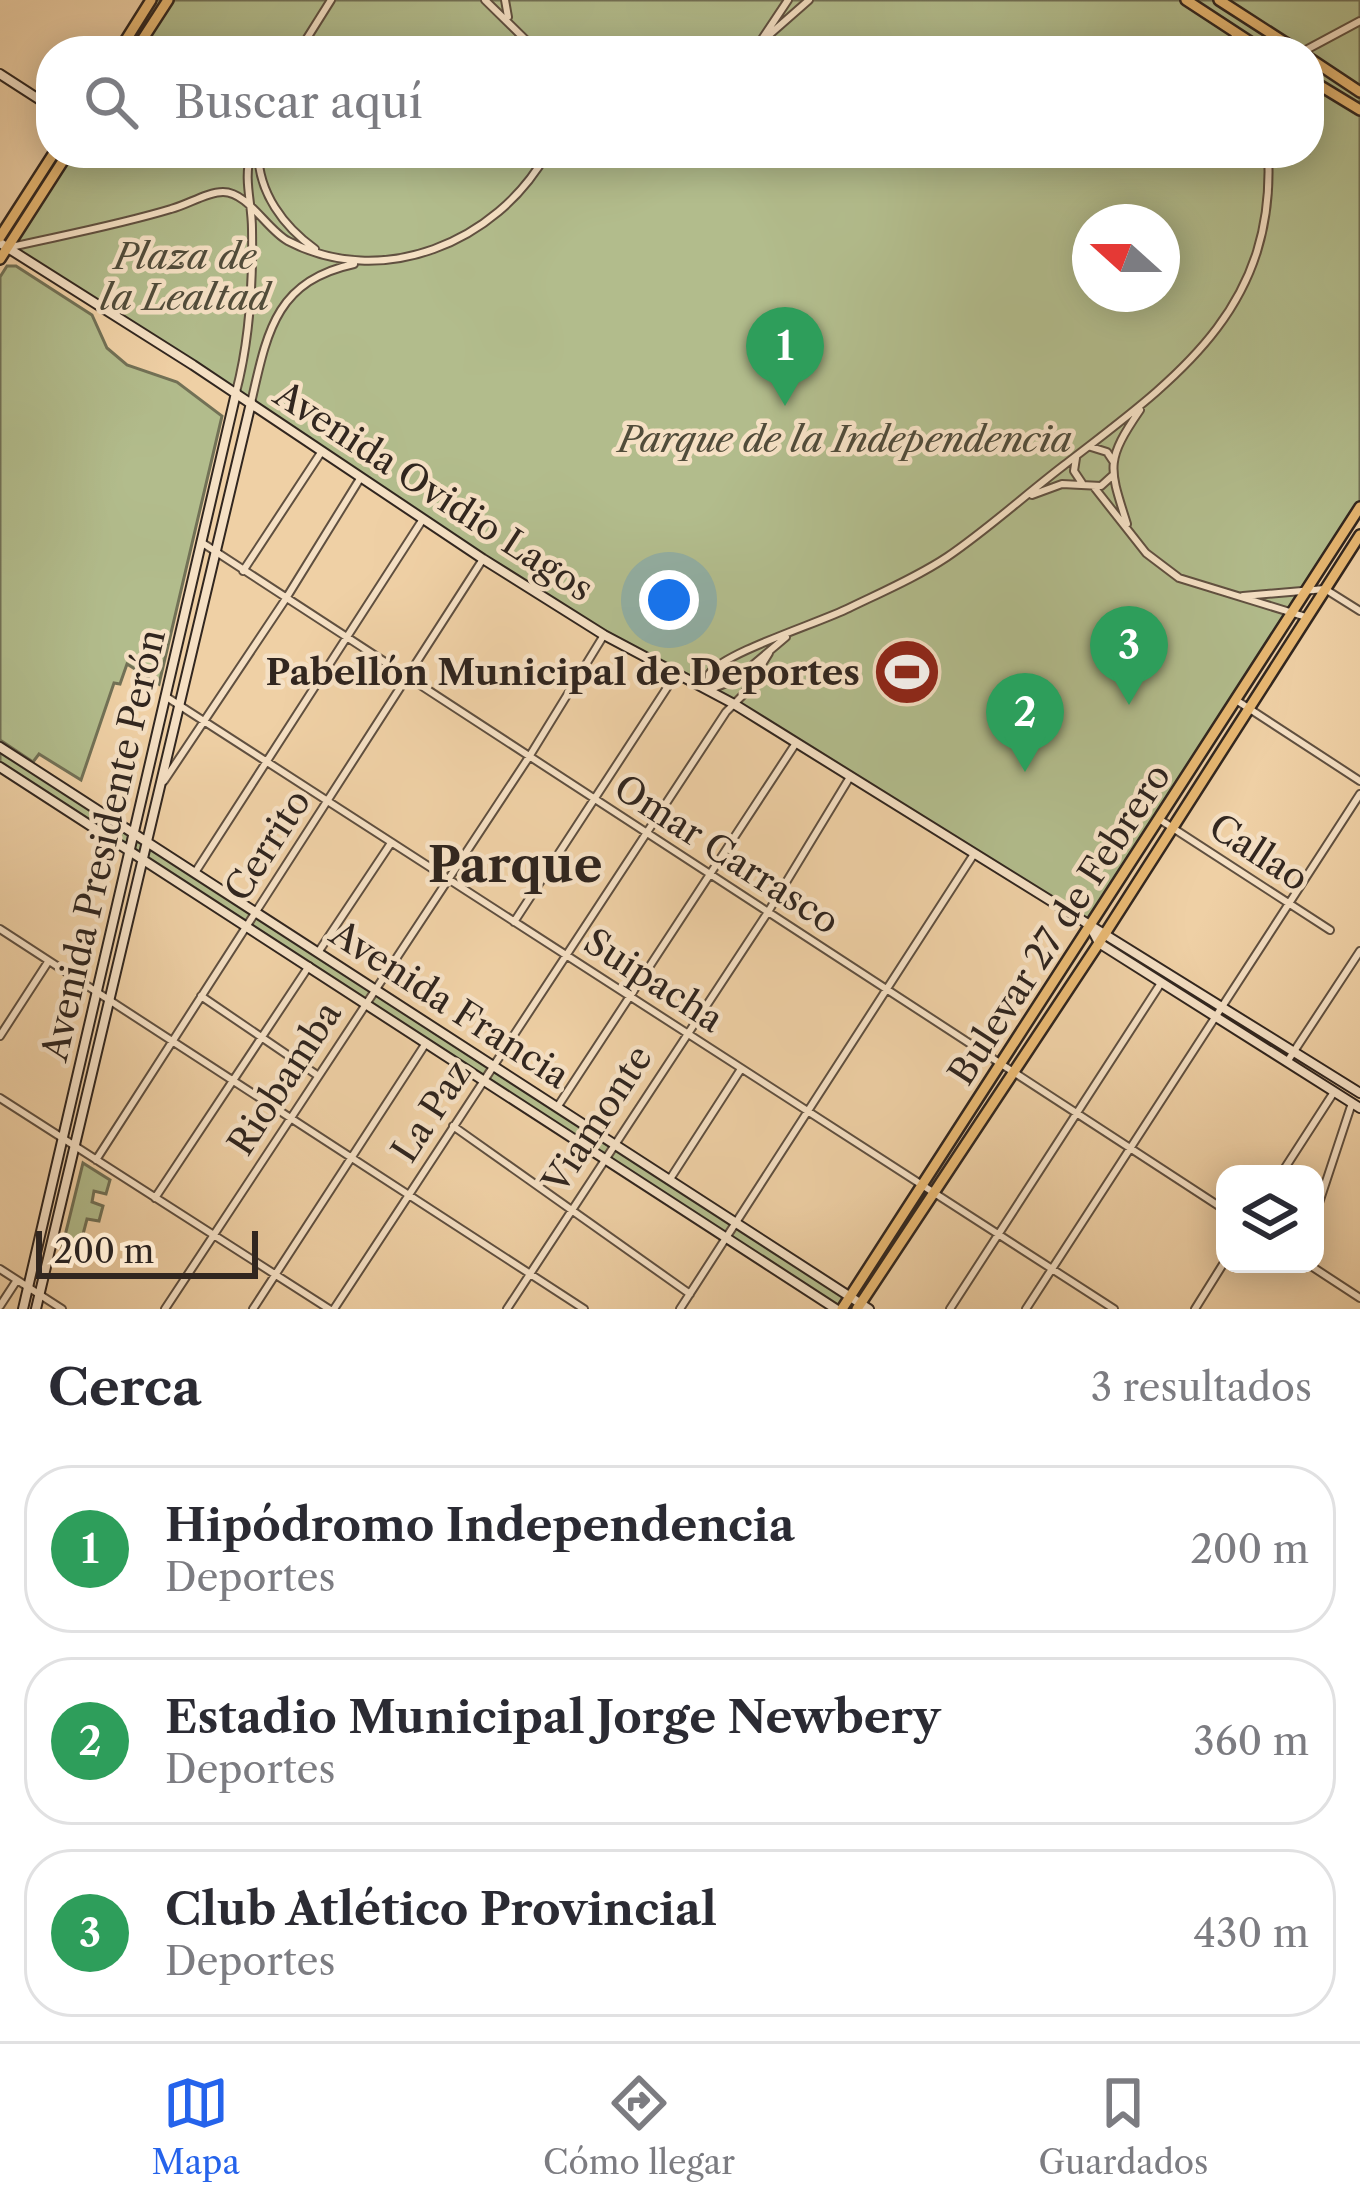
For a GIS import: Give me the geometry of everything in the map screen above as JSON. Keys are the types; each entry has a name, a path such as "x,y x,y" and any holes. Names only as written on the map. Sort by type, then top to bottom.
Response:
{"main road":[{"path":"1186,0 1200,4 1241,36"},
{"path":"1219,0 1279,36"},
{"path":"131,36 160,1"},
{"path":"142,36 160,1"},
{"path":"1324,67 1360,92"},
{"path":"0,74 36,97"},
{"path":"1324,88 1360,110"},
{"path":"0,259 2,243 45,168"},
{"path":"2,243 57,168"},
{"name":"Avenida Ovidio Lagos","path":"2,243 604,635 734,704 1090,926"},
{"name":"Avenida Presidente Perón","path":"23,1309 236,393"},
{"name":"Avenida Presidente Perón","path":"37,1309 251,403"},
{"name":"Bulevar 27 de Febrero","path":"839,1309 1360,507"},
{"name":"Bulevar 27 de Febrero","path":"862,1307 1360,535"},
{"name":"Avenida Francia","path":"0,747 862,1307"},
{"name":"Avenida Francia","path":"0,767 839,1309"},
{"path":"64,808 64,800 75,794"},
{"path":"1090,926 1161,982 1356,1105"},
{"path":"1102,938 1360,1093"}],"street":[{"path":"308,36 332,0"},
{"path":"485,0 523,36"},
{"path":"505,0 509,20"},
{"path":"765,36 788,0"},
{"path":"768,36 809,0"},
{"path":"1324,42 1360,21"},
{"path":"1232,30 1235,36"},
{"path":"236,393 252,302 251,208 245,184 250,168"},
{"path":"258,168 273,207 320,252"},
{"path":"251,403 265,344 287,298 309,278 360,262 406,259 477,227 537,168"},
{"path":"786,637 735,680 708,690 716,665 786,637 945,558 1142,407 1205,344 1243,288 1266,226 1268,168"},
{"path":"2,243 123,222 221,192 251,208 279,235 360,262"},
{"path":"1128,528 1112,476 1113,461 1120,438 1142,407"},
{"path":"1088,447 1105,451 1113,461"},
{"path":"243,571 322,451"},
{"path":"1077,455 1074,470 1146,553 1179,578 1306,616"},
{"path":"1026,497 1062,484 1090,486 1112,476"},
{"path":"157,791 361,477"},
{"path":"196,871 423,519"},
{"name":"Omar Carrasco","path":"201,542 1216,1204"},
{"name":"Cerrito","path":"96,1160 483,559"},
{"path":"1239,596 1309,587 1325,589 1360,611"},
{"name":"Riobamba","path":"165,1309 529,757 604,635"},
{"name":"La Paz","path":"331,1309 774,645"},
{"path":"514,922 677,673"},
{"name":"Suipacha","path":"165,696 1114,1309"},
{"path":"1236,700 1360,781"},
{"path":"558,1106 796,743"},
{"name":"Viamonte","path":"507,1309 768,912 850,777"},
{"path":"1026,1309 1360,794"},
{"name":"Callao","path":"1159,819 1330,930"},
{"path":"319,951 391,843"},
{"path":"680,1309 974,854"},
{"path":"0,929 584,1309"},
{"path":"1287,1062 1360,951"},
{"path":"0,1036 48,962"},
{"path":"155,1198 309,966"},
{"path":"1345,974 1360,977"},
{"path":"950,1309 1161,982"},
{"path":"201,996 317,1076"},
{"path":"253,1309 426,1042"},
{"path":"670,1179 741,1069"},
{"path":"1287,1165 1334,1092"},
{"path":"0,1098 331,1309"},
{"path":"1324,1191 1356,1105"},
{"path":"453,1126 690,1294"},
{"path":"0,1269 62,1309"},
{"path":"1195,1309 1218,1273"},
{"path":"1322,1273 1360,1298"},
{"path":"0,1306 17,1280"}],"green space":[{"name":"Parque de la Independencia","path":"151,0 1360,0 1360,507 1090,926 734,704 604,635 8,248 0,259 0,237 44,168 1324,168 1324,36 128,36"},
{"path":"7,266 16,266 92,315 107,348 127,365 177,382 222,416 159,684 127,664 120,684 114,683 81,780 39,754 33,762 0,740 0,277"},
{"path":"0,747 869,1309 836,1309 0,767"},
{"path":"83,1163 110,1180 106,1194 94,1191 92,1202 103,1206 99,1221 87,1219 76,1261 60,1256"}],"place":[{"name":"Hipódromo Independencia","path":"785,406"},
{"name":"Pabellón Municipal de Deportes","path":"907,672"},
{"name":"Club Atlético Provincial","path":"1129,705"},
{"name":"Estadio Municipal Jorge Newbery","path":"1025,772"}],"district":[{"name":"Parque","path":"515,865"}],"park label":[{"name":"Plaza de la Lealtad","path":"185,276"}]}
